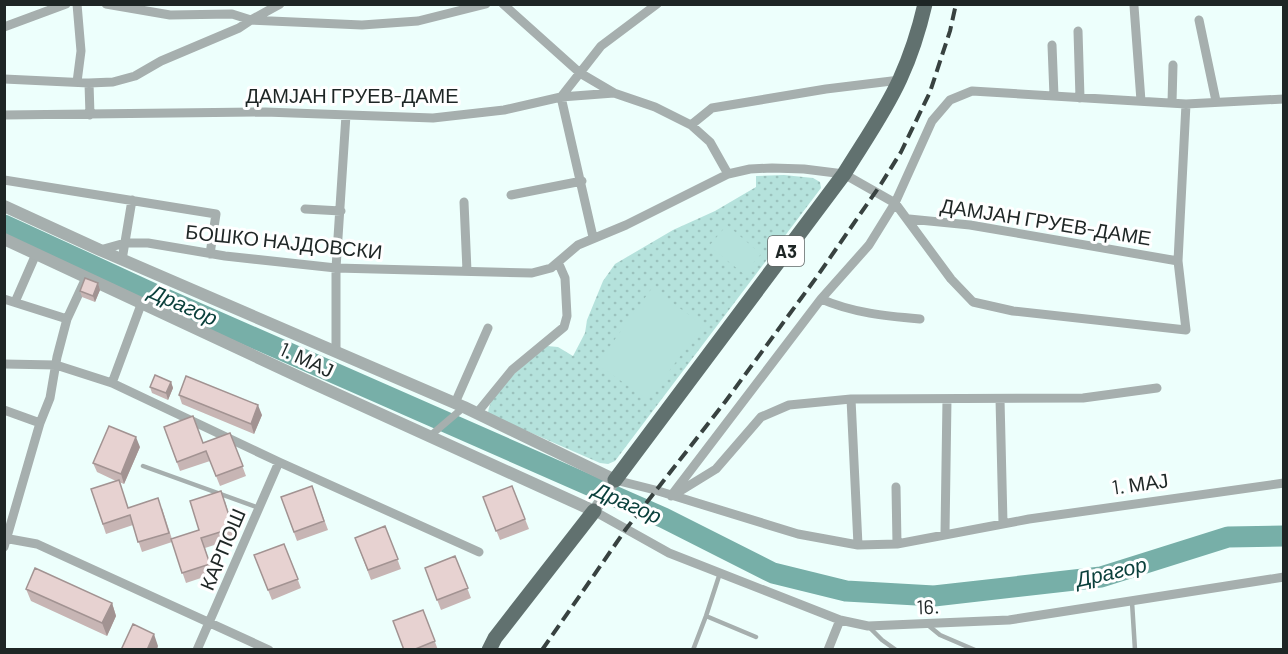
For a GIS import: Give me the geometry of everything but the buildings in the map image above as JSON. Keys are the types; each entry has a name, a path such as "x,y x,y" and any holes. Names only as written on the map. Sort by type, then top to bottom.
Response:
{"main road":[{"name":"A3","path":"615,480 844,174 900,80 916,39 925,4"},
{"name":"A3","path":"489,650 495,638 594,511"}],"street":[{"path":"4,27 66,4"},
{"path":"77,4 81,51 77,82"},
{"path":"106,4 170,15 232,14 251,20 362,25 418,21 486,4"},
{"path":"4,79 113,82 135,76 161,61 239,28 280,4"},
{"path":"503,4 580,73 614,93"},
{"path":"593,237 561,97 601,46 657,4"},
{"path":"1134,6 1141,101"},
{"path":"1199,20 1216,101"},
{"path":"1078,31 1080,98"},
{"path":"1052,45 1054,96"},
{"path":"1172,103 1173,65"},
{"path":"691,125 712,108 826,89 900,80"},
{"path":"89,83 90,115"},
{"path":"671,496 821,299 869,244 895,203 932,121 950,100 972,91 1186,104 1284,99"},
{"name":"ДАМЈАН ГРУЕВ-ДАМЕ","path":"4,116 266,112 433,118 504,110 561,97 614,93 655,107 691,125 710,141 728,174 750,169 772,168 844,174 895,203 951,279 973,302 1013,311 1186,330 1178,261 1186,104"},
{"path":"336,352 336,268 346,115"},
{"name":"БОШКО НАЈДОВСКИ","path":"100,250 125,243 148,243 210,254 336,268 532,273 551,268 578,245 593,237 626,225 728,174"},
{"path":"4,180 216,214 210,254"},
{"path":"511,195 582,181"},
{"path":"122,260 132,200"},
{"path":"464,202 467,271"},
{"name":"1. МАЈ","path":"4,206 458,408 477,413 615,480 798,534 858,545 897,544 1003,523 1284,483"},
{"path":"305,209 341,211"},
{"name":"ДАМЈАН ГРУЕВ-ДАМЕ","path":"909,219 970,225 1178,261"},
{"name":"1. МАЈ","path":"4,239 433,434 594,511"},
{"path":"15,302 36,254"},
{"path":"477,413 512,370 564,327 567,316 565,278 558,262"},
{"path":"86,278 67,319 50,398 40,423 5,541 38,544 269,650"},
{"path":"4,299 67,319"},
{"path":"821,299 838,307 872,314 920,319"},
{"path":"112,383 142,302"},
{"path":"433,434 458,408 488,328"},
{"path":"4,364 56,364 112,383 279,462 479,552"},
{"path":"671,496 716,469 761,417 789,405 851,399 1083,398 1157,388"},
{"path":"851,399 858,545"},
{"path":"945,533 947,399"},
{"path":"1000,399 1003,523"},
{"path":"4,410 40,423"},
{"name":"КАРПОШ","path":"196,650 279,462"},
{"name":"A3","path":"594,511 615,480"},
{"path":"897,487 897,544"},
{"name":"16.","path":"594,511 669,553 840,620 868,626 1009,620 1284,577"},
{"path":"828,650 840,620"}],"lane":[{"path":"143,466 259,508"},
{"path":"693,650 720,573"},
{"path":"1132,602 1135,650"},
{"path":"706,616 756,637"},
{"path":"927,624 940,635 975,650"},
{"path":"868,626 896,650"}],"shaded area":[{"path":"784,175 813,178 820,182 821,188 615,461 608,464 600,463 488,413 490,404 503,385 547,346 558,347 573,356 585,333 587,320 603,281 615,264 673,230 715,211 756,187 756,176"},
{"path":"727,225 761,254 744,274 709,246"},
{"path":"652,288 703,325 648,400 597,364"}],"waterway":[{"name":"Драгор","path":"4,225 152,293 664,518 773,573 846,591 934,596 1101,577 1228,537 1284,536"}],"railway":[{"path":"542,650 626,529 725,402 816,278 881,184 901,152 930,92 950,31 956,4"}]}
